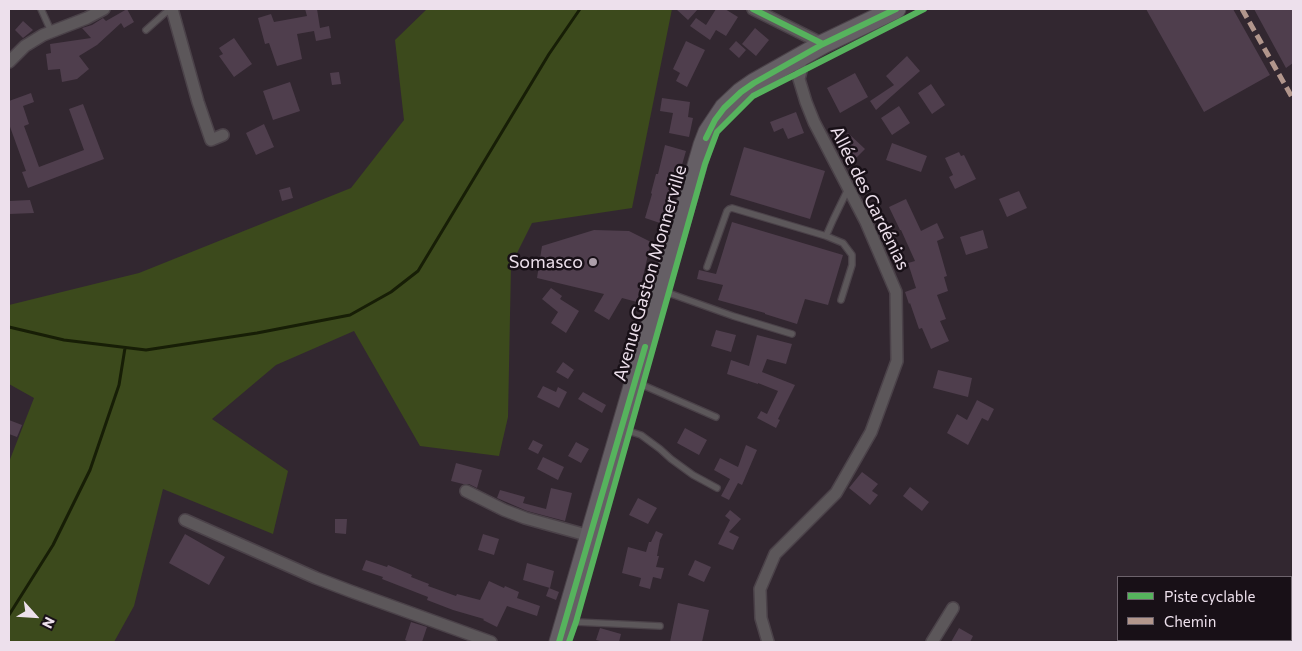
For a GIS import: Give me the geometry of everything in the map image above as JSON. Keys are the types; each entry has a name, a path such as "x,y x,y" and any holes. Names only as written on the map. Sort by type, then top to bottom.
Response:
{"main road":[{"name":"Avenue Gaston Monnerville","path":"559,642 708,132 724,108 754,83 823,44 896,9"}],"street":[{"path":"9,62 25,46 51,31 87,18 104,9"},
{"path":"172,9 198,102 211,140 224,135"},
{"path":"753,9 823,44"},
{"name":"Allée des Gardénias","path":"768,642 761,618 760,589 774,554 836,493 871,432 897,361 896,292 866,222 820,134 806,102 799,78 801,71 799,58"},
{"path":"466,491 504,510 526,518 590,536"},
{"path":"186,520 341,588 491,642"},
{"path":"932,642 953,608"}],"lane":[{"path":"41,9 51,31"},
{"path":"146,30 172,9"},
{"path":"826,236 832,220 849,188"},
{"path":"707,267 729,208 732,208 844,243 852,255 852,265 841,300"},
{"path":"661,290 732,316 792,334"},
{"path":"635,382 716,417"},
{"path":"621,429 642,435 676,463 717,488"},
{"path":"566,620 660,626"}],"green space":[{"path":"427,9 672,9 632,208 532,223 511,265 508,417 499,456 420,446 354,331 276,365 212,419 288,471 273,534 163,489 134,606 114,642 9,642 9,462 34,398 9,384 9,305 139,273 351,188 404,120 395,40"}],"building":[{"path":"127,9 134,22 124,28 121,23 97,45 79,56 89,69 77,79 62,82 60,69 48,70 46,54 51,53 50,44 91,38 82,28 92,25 103,18 106,21"},
{"path":"305,9 317,9 320,28 329,26 331,38 316,41 314,31 297,34 302,59 277,66 269,43 265,44 258,18 271,14 274,22 307,16"},
{"path":"676,9 698,9 688,20"},
{"path":"716,9 725,9 738,17 726,36 716,30 710,40 690,26 696,18 706,25"},
{"path":"1146,9 1233,9 1270,75 1204,112"},
{"path":"1254,9 1293,9 1293,63 1286,68"},
{"path":"23,21 33,30 23,38 15,30"},
{"path":"755,28 769,40 756,56 742,44"},
{"path":"234,38 252,64 234,77 219,56 223,54 219,48"},
{"path":"686,41 705,50 687,87 676,81 680,73 673,69"},
{"path":"736,41 746,50 739,58 729,49"},
{"path":"907,56 920,71 876,110 870,101 894,85 886,76"},
{"path":"339,72 341,84 332,85 330,73"},
{"path":"855,73 868,97 840,113 827,88"},
{"path":"290,82 300,111 273,120 263,91"},
{"path":"931,84 945,105 932,114 918,93"},
{"path":"31,93 34,102 23,106 29,124 24,126 39,167 84,150 69,109 83,104 104,159 28,188 22,172 26,171 9,124 9,101"},
{"path":"662,98 690,102 688,117 693,118 689,137 669,133 673,113 660,111"},
{"path":"899,106 910,123 892,135 881,118"},
{"path":"796,112 804,133 788,139 783,128 774,132 770,122"},
{"path":"264,124 274,147 256,155 246,133"},
{"path":"848,133 865,149 853,161 836,144"},
{"path":"892,143 927,156 921,172 886,160"},
{"path":"665,145 686,151 663,224 645,218"},
{"path":"744,147 825,171 810,219 730,195"},
{"path":"959,152 961,156 964,155 976,179 955,189 949,177 953,175 945,158"},
{"path":"290,187 293,198 282,201 279,190"},
{"path":"1019,191 1027,208 1007,217 999,199"},
{"path":"906,199 921,231 937,223 944,238 937,241 947,276 944,277 948,291 937,295 946,319 940,321 949,341 931,349 922,328 919,329 905,292 916,288 908,263 915,261 889,207"},
{"path":"30,200 34,213 9,214 9,201"},
{"path":"732,222 843,255 828,305 805,299 797,324 718,300 723,285 697,279 699,270 716,274"},
{"name":"Somasco","path":"594,230 629,231 651,242 637,302 622,298 609,320 594,311 604,294 537,278 542,246"},
{"path":"983,230 988,248 966,255 960,237"},
{"path":"551,288 562,296 560,299 579,311 566,333 551,323 558,312 542,299"},
{"path":"716,330 736,335 731,352 711,346"},
{"path":"757,335 792,344 786,364 767,359 762,372 795,385 778,419 780,420 776,428 757,418 761,411 767,414 778,391 727,374 731,360 749,366"},
{"path":"563,362 574,370 568,379 556,372"},
{"path":"938,370 972,378 968,397 933,388"},
{"path":"543,386 556,392 558,387 567,392 559,408 537,397"},
{"path":"583,392 606,405 602,413 578,399"},
{"path":"977,400 994,409 988,421 982,418 968,445 947,433 957,414 967,420"},
{"path":"9,420 22,425 17,437 9,434"},
{"path":"685,428 707,440 699,455 677,443"},
{"path":"533,440 543,445 538,454 528,449"},
{"path":"576,442 589,449 581,463 568,456"},
{"path":"746,445 757,450 742,485 738,483 729,500 721,496 730,479 714,470 720,458 738,467"},
{"path":"543,457 564,467 558,480 537,469"},
{"path":"456,463 482,470 477,488 469,484 451,481"},
{"path":"862,472 878,484 872,491 878,495 870,505 849,488"},
{"path":"910,487 929,502 922,511 903,496"},
{"path":"551,488 572,493 565,521 527,511 497,498 500,490 525,497 523,503 546,509"},
{"path":"638,498 657,508 648,524 629,515"},
{"path":"730,510 741,519 729,532 739,537 733,550 718,544 730,520 725,516"},
{"path":"335,519 347,519 346,534 335,533"},
{"path":"656,531 663,534 660,540 656,567 664,568 661,579 653,577 650,589 639,586 641,578 622,573 628,547 646,552 649,542 651,542"},
{"path":"185,534 225,557 209,585 169,563"},
{"path":"483,534 499,539 494,555 478,550"},
{"path":"366,560 387,567 388,565 412,575 411,577 429,584 428,586 456,596 457,594 480,600 489,581 519,592 517,598 540,606 537,616 507,606 497,627 484,619 427,600 428,597 362,570"},
{"path":"695,560 711,567 704,582 688,575"},
{"path":"527,563 554,571 550,588 523,580"},
{"path":"549,588 559,592 556,600 546,596"},
{"path":"678,603 709,610 702,642 670,642"},
{"path":"411,622 427,627 422,642 406,642"},
{"path":"600,628 621,634 619,642 596,640"},
{"path":"959,628 973,636 970,642 951,642"}],"waterway":[{"path":"9,327 64,340 146,350 257,333 350,315 391,292 418,271 549,54 580,9"},
{"path":"9,615 53,545 90,470 119,385 125,348"}],"marked path":[{"path":"1242,9 1293,99"}],"cycle path":[{"path":"753,9 823,44"},
{"path":"706,138 715,120 724,108 754,83 823,44 896,9"},
{"path":"569,642 705,164 717,132 753,96 924,9"},
{"path":"559,642 645,347"}],"place":[{"name":"Somasco","path":"593,262"}]}
